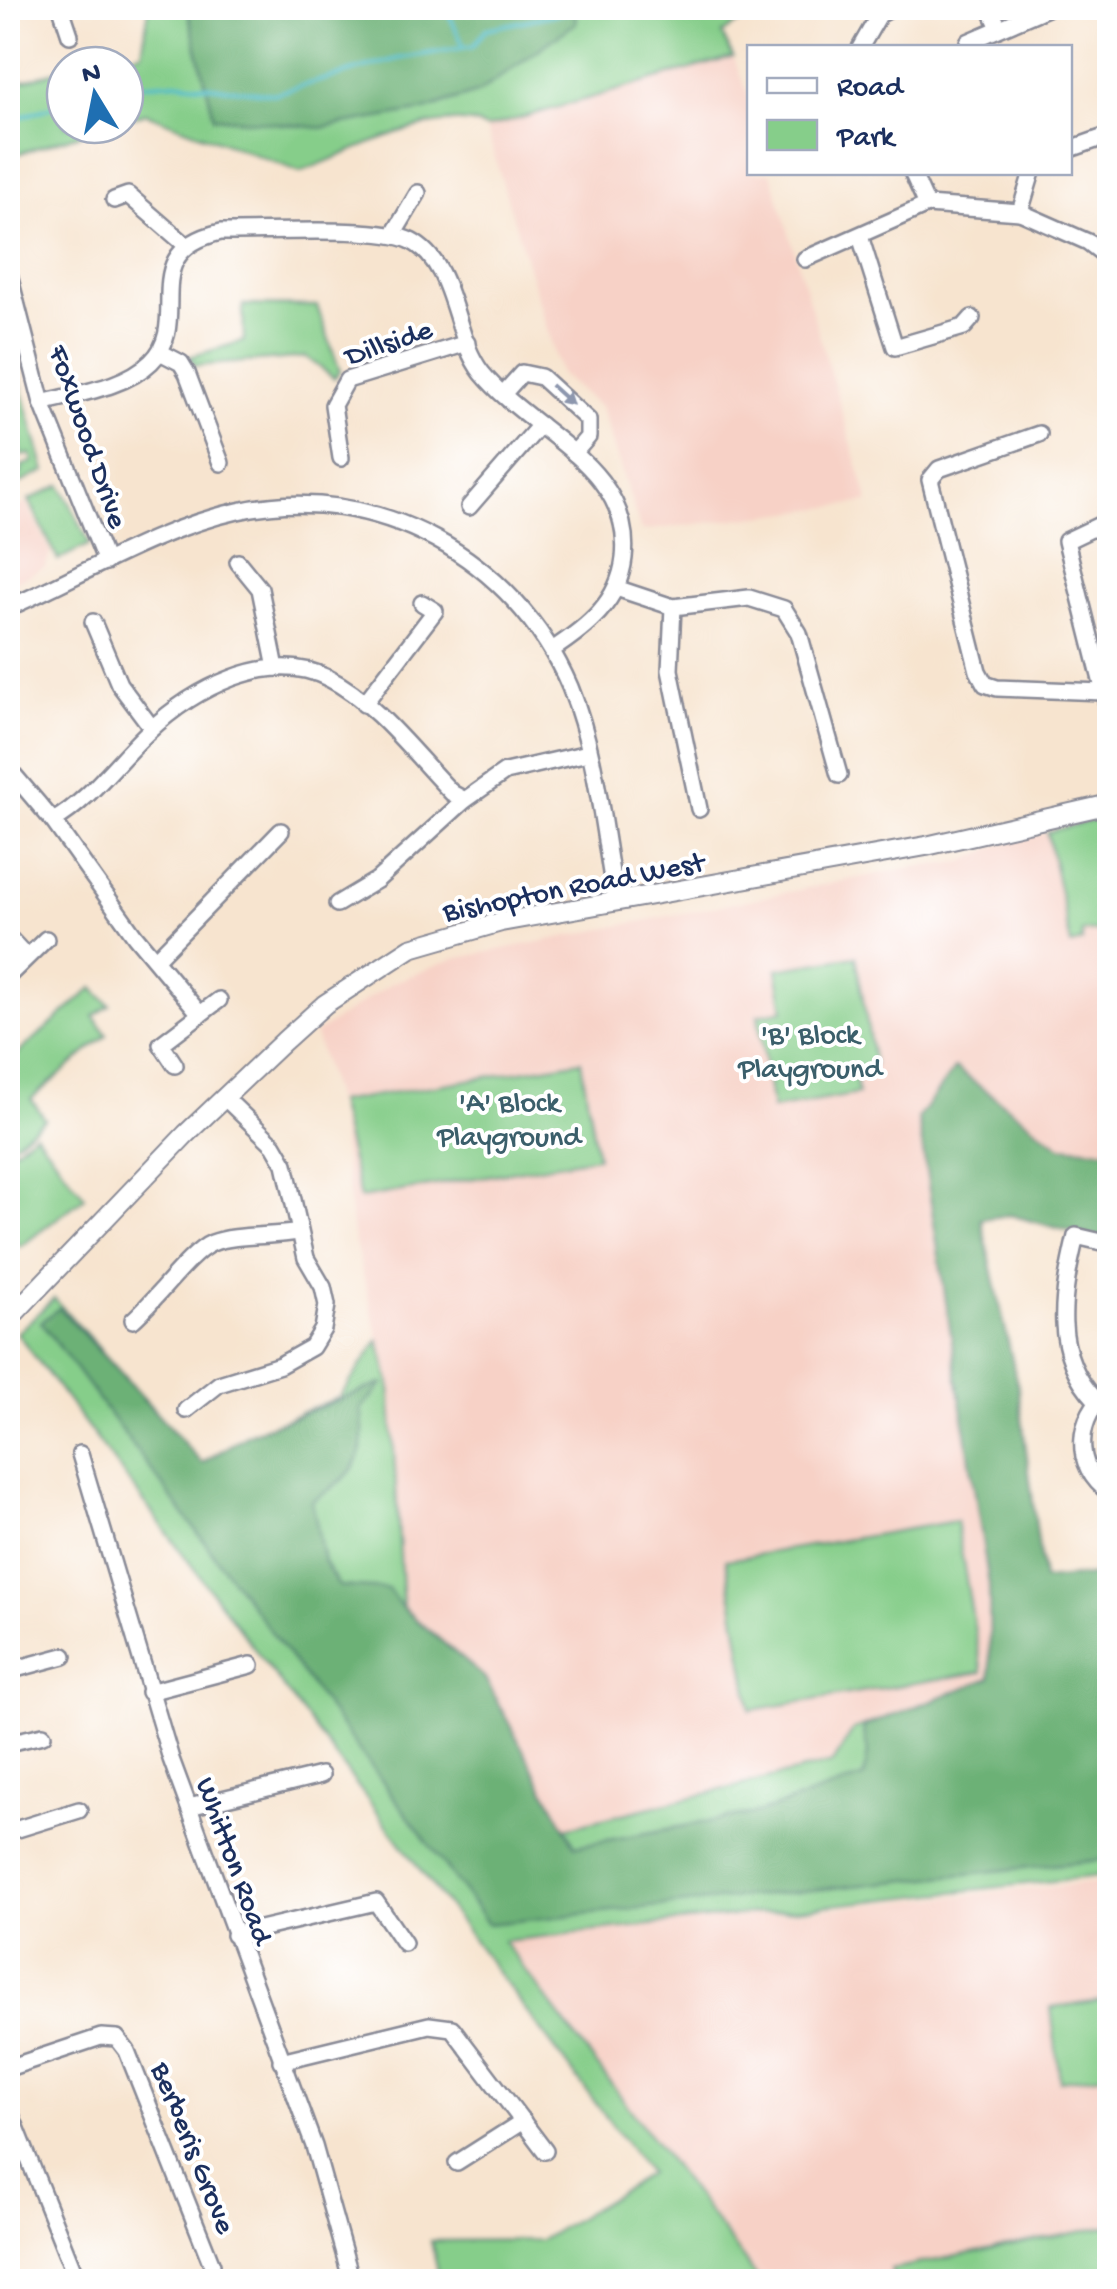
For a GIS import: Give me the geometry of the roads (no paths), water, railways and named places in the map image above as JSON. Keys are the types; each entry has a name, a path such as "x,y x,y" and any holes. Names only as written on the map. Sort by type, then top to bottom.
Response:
{"street":[{"path":"862,45 879,15 892,8"},
{"path":"990,8 998,28"},
{"path":"968,42 1046,8"},
{"path":"57,13 70,35"},
{"path":"1072,147 1110,135"},
{"path":"913,175 927,205"},
{"path":"1020,212 1031,175"},
{"path":"127,193 188,246"},
{"path":"393,235 418,193"},
{"path":"805,259 927,205 1020,212 1088,242 1110,259"},
{"path":"42,403 134,375 160,352 168,324 168,278 188,246 221,232 393,235 415,243 433,258 480,370 602,480 622,520 626,545 616,588 592,622 552,650"},
{"path":"860,236 888,349 964,326 972,318"},
{"name":"Foxwood Drive","path":"8,271 42,403 106,562"},
{"path":"8,339 26,334"},
{"name":"Dillside","path":"341,458 335,396 347,380 467,343"},
{"path":"160,352 180,363 187,372 220,462"},
{"path":"504,393 522,373 542,377 588,420 588,436 574,454"},
{"path":"468,507 540,425"},
{"path":"1039,434 938,469 930,480 978,671 985,684 997,688 1104,692"},
{"path":"338,441 356,438"},
{"path":"480,493 494,504"},
{"path":"8,608 175,530 269,505 345,508 421,530 450,544 507,591 552,650 570,689 588,753 616,902"},
{"path":"1110,520 1066,540 1110,716"},
{"path":"238,562 260,590 276,668"},
{"path":"616,588 672,607 749,598 784,609 799,634 839,775"},
{"path":"364,704 434,611 422,603"},
{"path":"672,607 670,670 699,809"},
{"path":"93,622 118,684 152,728"},
{"path":"54,820 152,728 219,683 276,668 326,677 364,704 452,792 465,800"},
{"path":"337,904 377,880 465,800 505,772 588,753"},
{"path":"8,768 54,820 134,936 200,1014"},
{"name":"Bishopton Road West","path":"8,1320 224,1098 325,1004 411,948 501,922 926,846 1110,804"},
{"path":"156,959 281,831"},
{"path":"8,976 46,939"},
{"path":"11,940 26,956"},
{"path":"175,1064 161,1044 219,1000"},
{"path":"186,1410 219,1384 297,1358 312,1347 323,1329 327,1304 323,1286 306,1258 298,1232 293,1185 274,1145 224,1098"},
{"path":"1058,1229 1110,1244"},
{"path":"133,1320 169,1286 188,1260 212,1243 298,1232"},
{"path":"1076,1236 1065,1281 1062,1329 1070,1366 1103,1395 1085,1418 1084,1458 1091,1474 1110,1493"},
{"path":"154,1276 169,1286"},
{"path":"209,1368 219,1384"},
{"name":"Whitton Road","path":"80,1454 149,1692 234,1935 314,2146 352,2282"},
{"path":"8,1671 64,1656"},
{"path":"149,1692 251,1664"},
{"path":"8,1743 43,1735"},
{"path":"188,1807 321,1775"},
{"path":"8,1832 79,1810"},
{"path":"234,1935 376,1902 404,1943"},
{"path":"281,2061 441,2024 459,2034 545,2151"},
{"name":"Berberis Grove","path":"8,2068 101,2037 117,2038 128,2051 212,2265 210,2280"},
{"path":"8,2107 78,2282"},
{"path":"457,2163 523,2121"}],"waterway":[{"path":"446,8 464,47"},
{"path":"145,84 175,82 273,94 397,59 473,46 486,29 585,8"},
{"path":"8,121 45,109"}],"park label":[{"name":"'B' Block Playground","path":"810,1050"},
{"name":"'A' Block Playground","path":"509,1118"}]}
